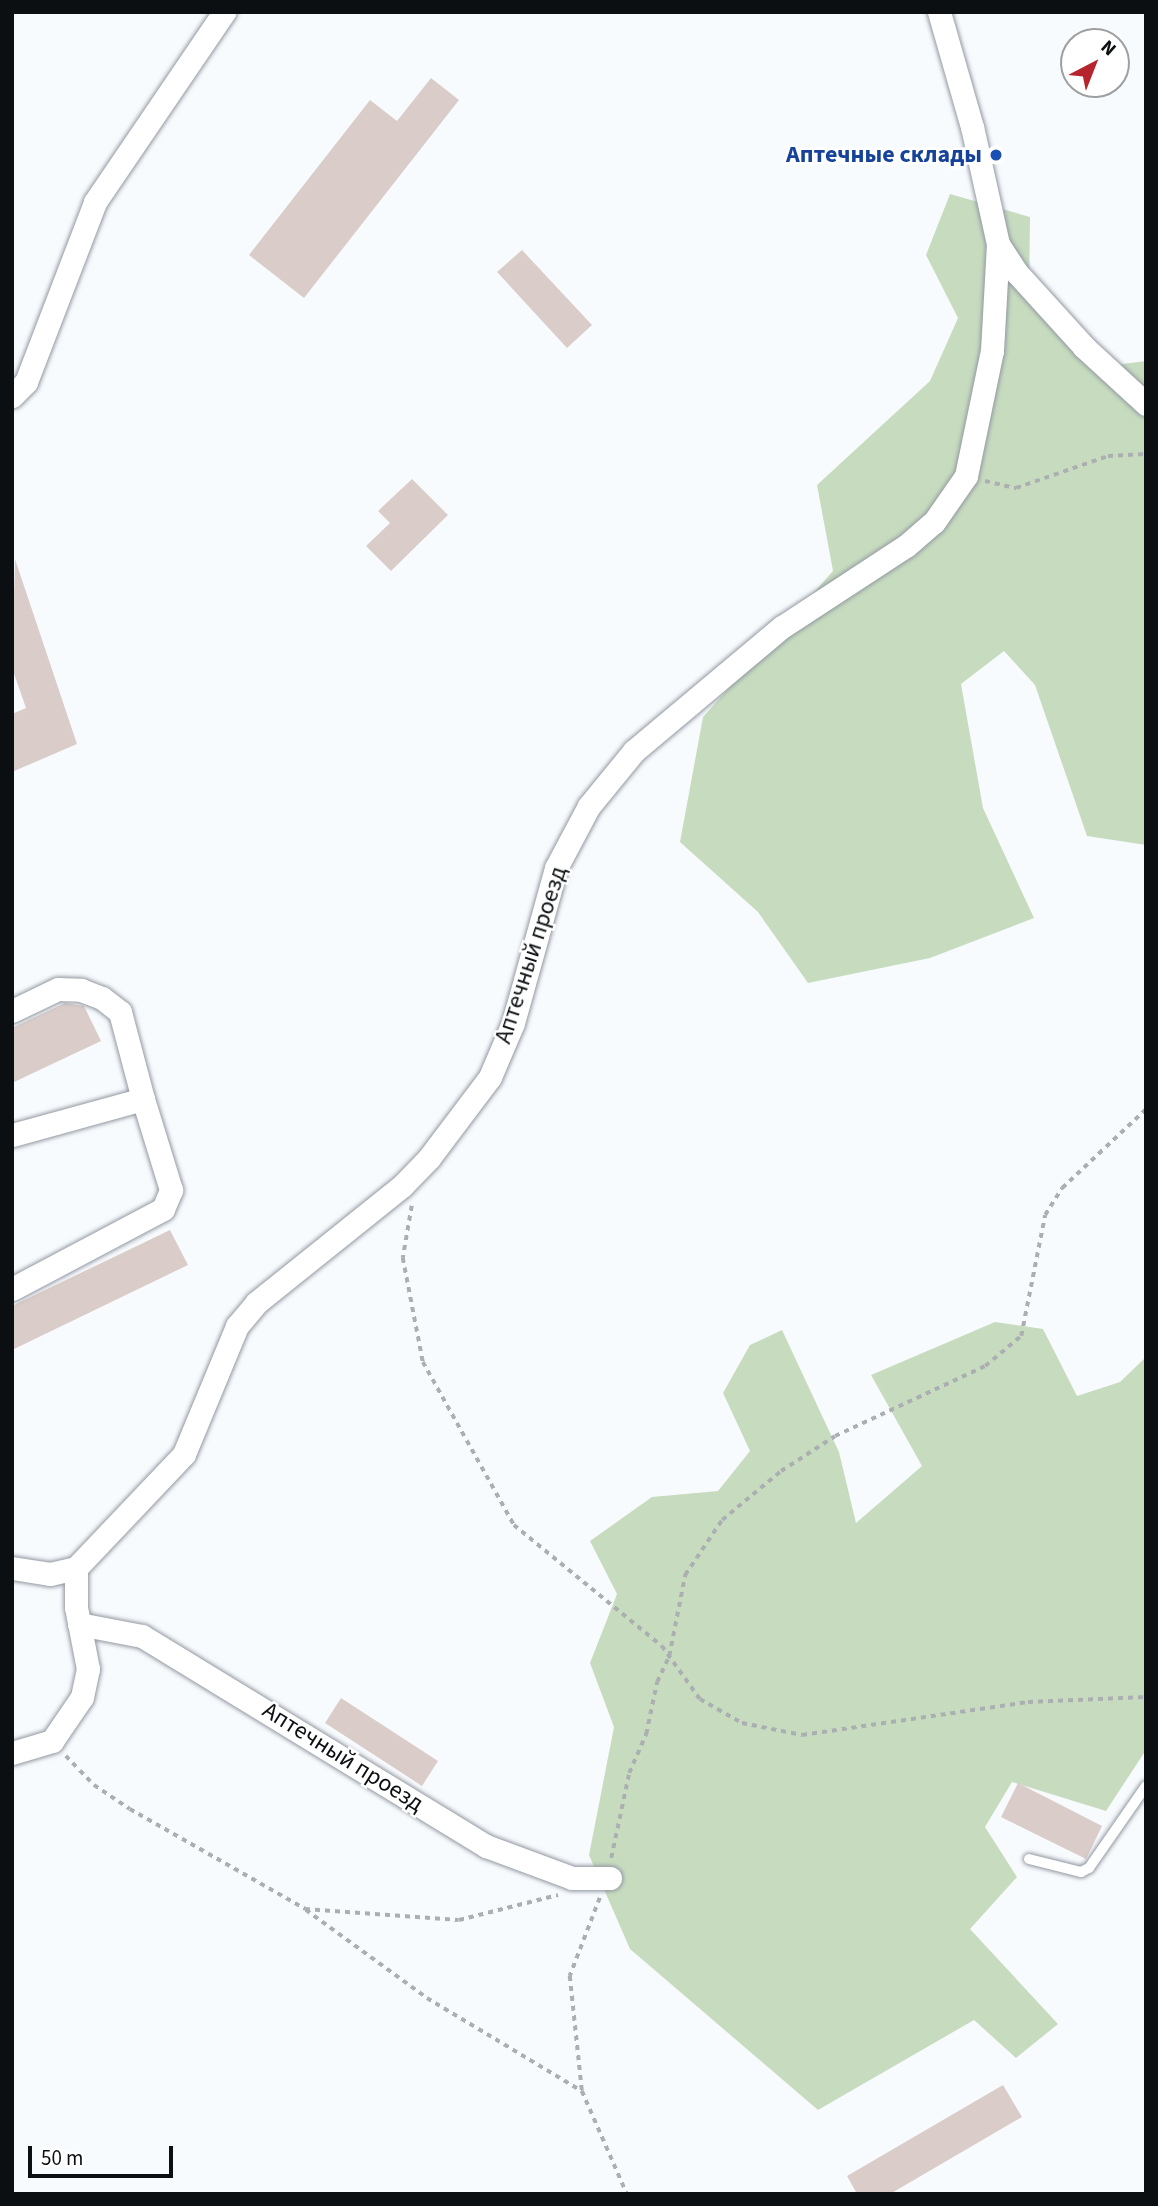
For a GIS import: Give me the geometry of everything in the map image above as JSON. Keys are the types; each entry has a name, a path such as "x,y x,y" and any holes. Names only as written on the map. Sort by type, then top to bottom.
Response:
{"street":[{"path":"12,396 26,382 95,202 224,12"},
{"name":"Аптечный проезд","path":"76,1568 184,1454 237,1326 256,1303 402,1186 490,1077 513,1023 556,868 589,806 626,760 782,627 906,546 934,522 966,476 992,351 998,244 972,127 939,12"},
{"path":"998,244 1017,273 1084,347 1146,404"},
{"path":"12,1011 58,989 80,990 102,998 120,1013 171,1191 163,1209 12,1289"},
{"path":"12,1135 143,1099"},
{"path":"12,1567 50,1574 76,1568 79,1624 88,1669 82,1697 52,1741 12,1753"},
{"name":"Аптечный проезд","path":"79,1624 142,1636 486,1846 572,1878 610,1878"}],"lane":[{"path":"1029,1859 1081,1872 1089,1868 1146,1786"}],"path":[{"path":"966,476 1016,488 1108,456 1146,454"},
{"path":"627,2194 582,2091 570,1976 587,1924 610,1878 629,1773 646,1734 657,1682 669,1656 685,1575 722,1520 780,1471 835,1436 985,1366 1021,1336 1045,1215 1062,1188 1146,1109"},
{"path":"417,1193 405,1228 405,1285 423,1362 468,1445 514,1525 669,1656 699,1699 742,1723 802,1735 1028,1702 1146,1697"},
{"path":"52,1741 94,1784 130,1809 305,1909 427,1998 582,2091"},
{"path":"305,1909 458,1920 560,1895"}],"green space":[{"path":"950,194 1030,217 1029,303 1099,367 1146,361 1146,845 1087,836 1035,685 1004,651 961,684 983,808 1034,918 930,958 808,983 758,912 680,842 703,717 833,571 817,485 930,381 958,318 926,255"},
{"path":"995,1322 1043,1329 1077,1396 1120,1382 1146,1357 1146,1750 1106,1811 1012,1782 985,1827 1017,1877 970,1929 1058,2024 1016,2058 974,2020 818,2110 630,1949 589,1855 614,1727 590,1663 617,1594 590,1541 652,1497 718,1491 750,1451 723,1393 750,1345 782,1330 839,1452 856,1523 922,1466 871,1375"}],"building":[{"path":"431,78 459,100 304,298 249,255 370,100 397,121"},
{"path":"522,250 592,325 567,348 497,272"},
{"path":"412,479 448,515 391,571 366,546 390,523 378,511"},
{"path":"15,559 77,744 12,772 12,714 26,708 12,668"},
{"path":"65,1003 84,1006 101,1041 12,1083 12,1028"},
{"path":"170,1230 188,1265 12,1350 12,1306"},
{"path":"341,1698 438,1761 422,1786 325,1723"},
{"path":"1018,1783 1102,1826 1086,1859 1001,1817"},
{"path":"1003,2085 1022,2117 890,2194 857,2194 847,2176"}],"place":[{"name":"Аптечные склады","path":"996,155"}]}
